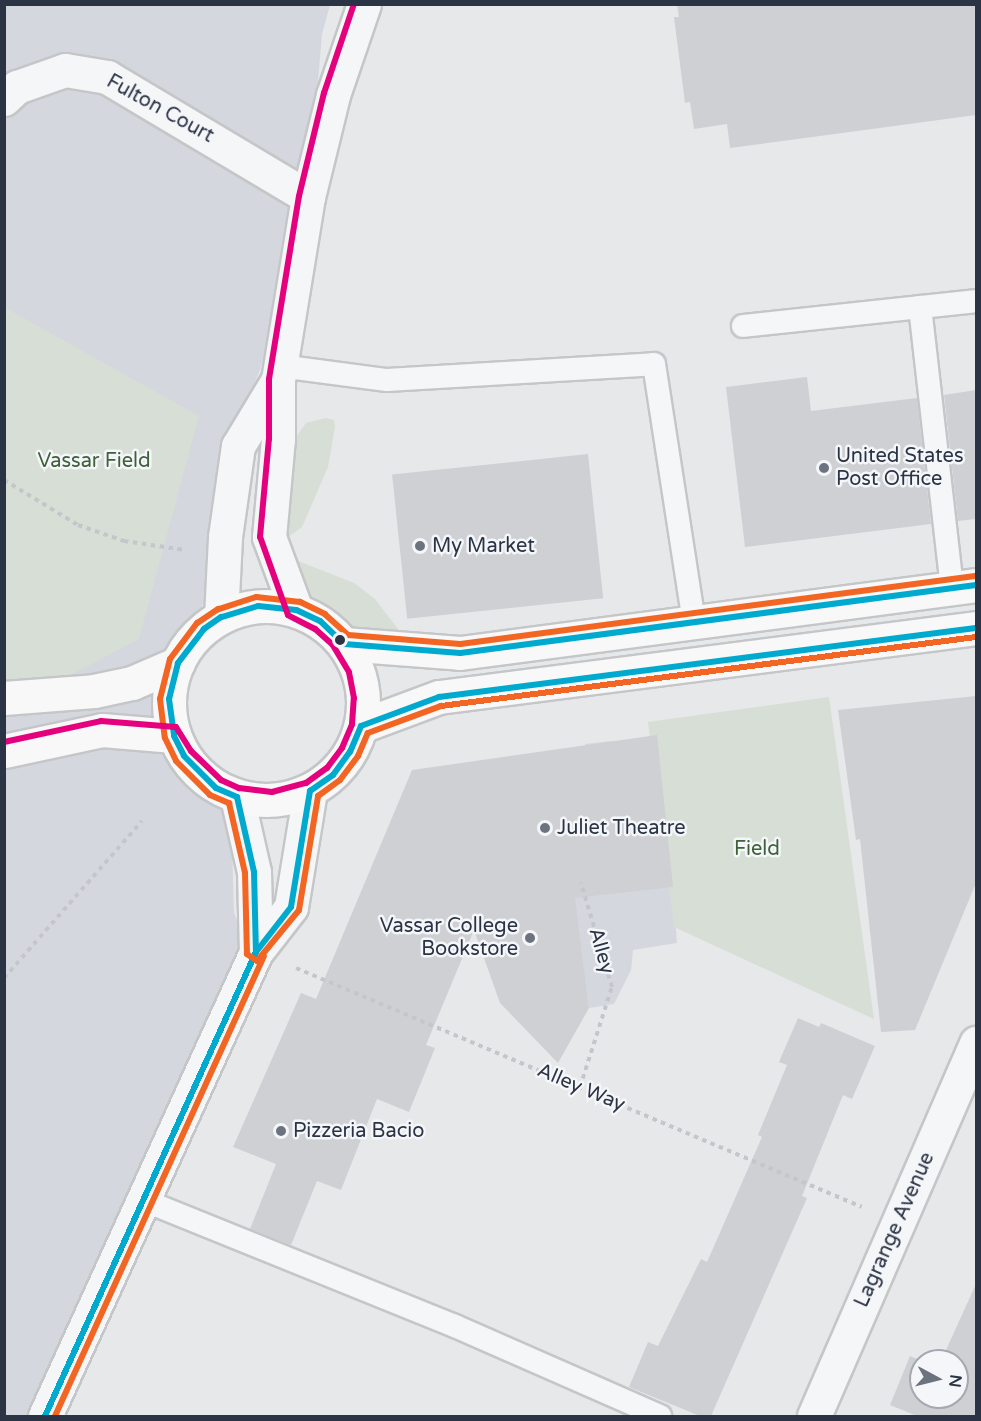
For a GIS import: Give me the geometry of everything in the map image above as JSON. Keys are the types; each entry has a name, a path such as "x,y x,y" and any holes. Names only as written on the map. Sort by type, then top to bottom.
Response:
{"main road":[{"path":"344,644 460,653 964,587"},
{"path":"258,606 296,610 320,621 344,644 358,669 363,698 361,726 350,752 333,775 310,791 273,801 237,797 199,774 174,736 169,699 178,663 196,637 221,617 258,606"},
{"path":"361,726 439,697 976,628"},
{"path":"4,698 94,691 132,683 178,663"},
{"path":"4,751 102,730 174,736"}],"street":[{"path":"296,610 269,537 278,439 279,373 308,197 333,95 364,4"},
{"name":"Fulton Court","path":"4,99 17,87 65,70 107,77 308,197"},
{"path":"221,617 225,537 238,446 279,373"},
{"path":"45,1416 256,952 291,908 310,791"},
{"path":"237,797 254,872 256,952"},
{"name":"Lagrange Avenue","path":"814,1416 976,1043"}],"lane":[{"path":"743,326 976,301"},
{"path":"920,307 964,587"},
{"path":"279,373 387,380 654,364 694,622"},
{"path":"143,1200 455,1326 660,1416"}],"path":[{"path":"4,480 78,525 124,541 184,550"},
{"path":"4,978 142,821"},
{"name":"Alley","path":"579,1088 612,987 581,883"},
{"name":"Alley Way","path":"296,968 866,1209"}],"shaded area":[{"path":"5,5 330,5 322,34 310,174 260,370 228,446 215,575 170,681 163,718 191,769 221,806 232,841 234,913 246,941 46,1416 5,1416"},
{"path":"612,741 632,890 673,887 677,943 633,950 631,970 614,1004 589,1008 574,898 604,893 585,744"}],"green space":[{"name":"Vassar Field","path":"4,307 199,416 139,639 39,692 4,697"},
{"path":"326,418 334,420 335,427 328,467 302,527 284,540 294,440 306,423"},
{"path":"288,557 354,583 375,599 401,633 337,635 329,630 312,613"},
{"name":"Field","path":"829,697 874,1019 674,927 648,722"}],"building":[{"path":"677,4 976,4 976,115 730,148 727,124 694,129 690,102 685,103 674,17 679,17"},
{"name":"United States Post Office","path":"807,377 811,411 917,398 931,524 745,547 726,387"},
{"path":"976,390 976,519 958,521 944,395"},
{"path":"588,454 603,598 407,619 392,475"},
{"path":"976,696 976,883 915,1030 881,1032 860,839 856,840 838,710"},
{"path":"657,735 673,887 575,898 589,1008 558,1063 500,1003 474,930 426,1045 435,1048 409,1112 377,1099 341,1190 317,1181 291,1245 250,1229 276,1164 233,1147 301,993 316,999 412,770"},
{"path":"798,1018 819,1027 821,1023 875,1046 852,1099 843,1095 802,1196 807,1198 711,1416 700,1416 629,1387 648,1342 658,1346 701,1259 707,1262 762,1137 758,1135 787,1065 779,1062"},
{"path":"976,1284 976,1416 917,1416 890,1405 909,1358 909,1409 969,1409 969,1349 946,1349"}],"transit line":[{"path":"4,742 101,721 176,727 191,751 221,780 239,788 272,792 306,783 327,768 342,748 352,724 354,698 349,672 333,645 315,629 288,615 260,537 269,439 269,379 299,196 324,93 354,4"},
{"path":"975,576 460,644 348,635 325,614 300,602 256,597 218,609 197,623 170,659 160,699 165,738 176,761 210,795 229,803 245,873 247,954 257,961 299,910 318,796 340,780 358,756 368,733 441,706 976,637"},
{"path":"976,585 460,653 344,644 320,621 296,610 258,606 221,617 204,629 178,663 169,699 174,736 184,756 216,788 237,797 254,872 256,952 291,907 310,791 333,775 350,752 361,726 439,697 976,628"},
{"path":"45,1416 256,952"},
{"path":"55,1416 264,956"}],"place":[{"name":"United States Post Office","path":"824,468"},
{"name":"My Market","path":"420,546"},
{"name":"Juliet Theatre","path":"545,828"},
{"name":"Vassar College Bookstore","path":"530,938"},
{"name":"Pizzeria Bacio","path":"281,1131"}]}
